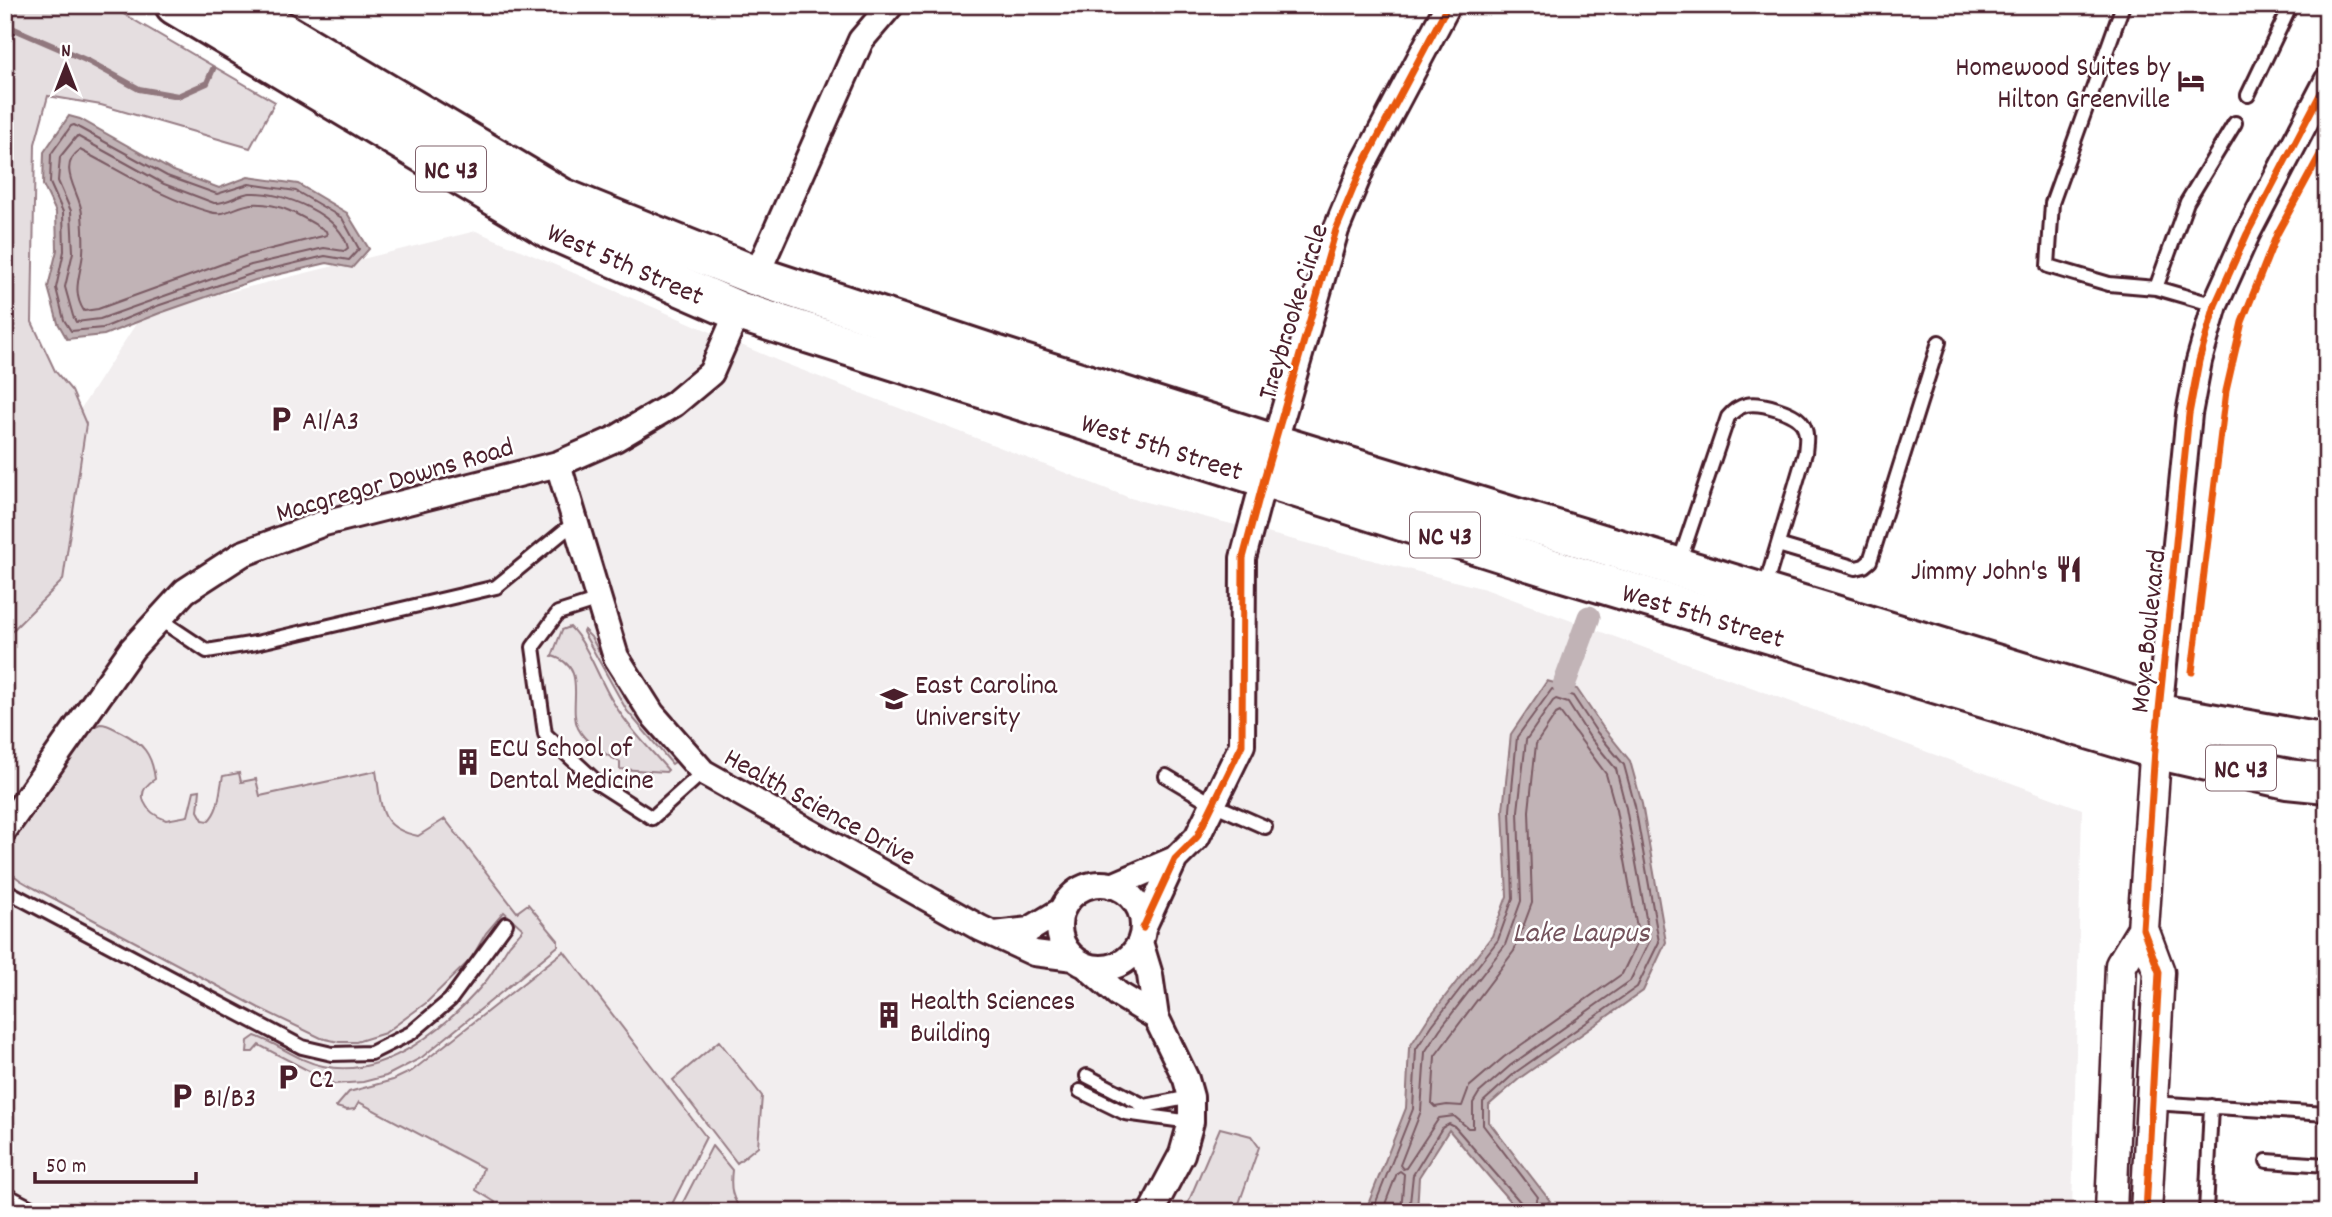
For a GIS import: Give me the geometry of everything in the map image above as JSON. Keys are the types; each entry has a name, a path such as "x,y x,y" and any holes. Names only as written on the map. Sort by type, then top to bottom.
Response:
{"main road":[{"name":"West 5th Street","path":"175,5 550,229 738,312 1269,461 1678,567 1763,593 2287,779 2327,783"},
{"name":"West 5th Street","path":"237,5 562,198 756,276 1269,461 1574,575 2157,732 2327,744"}],"street":[{"path":"756,276 861,40 891,5"},
{"name":"Treybrooke Circle","path":"1175,859 1197,837 1242,745 1243,558 1336,230 1363,165 1448,5"},
{"name":"Moye Boulevard","path":"2146,1212 2159,972 2143,929 2157,732 2189,414 2199,361 2215,305 2248,234 2327,81"},
{"name":"Macgregor Downs Road","path":"5,829 132,649 185,591 242,554 324,523 558,464 615,439 674,404 711,373 738,312"},
{"name":"Health Science Drive","path":"558,464 616,657 652,714 703,772 994,934 1034,953 1079,962"},
{"path":"1112,886 1175,859"},
{"path":"1079,962 1098,968 1123,961 1133,953 1175,859"},
{"path":"1150,1212 1182,1154 1191,1122 1191,1097 1186,1079 1156,1017 1141,935 1141,914 1135,902 1125,892 1112,886 1088,886 1077,892 1068,900 1059,923 1065,948 1118,994 1156,1017"},
{"path":"994,934 1029,930 1062,911"},
{"name":"Moye Boulevard","path":"2111,1212 2121,965 2143,929"},
{"path":"5,1201 26,1212"}],"lane":[{"path":"2123,5 2052,203 2048,266 2109,284 2156,288 2215,305"},
{"path":"2248,95 2291,5"},
{"path":"2156,288 2188,202 2235,123"},
{"path":"1778,545 1856,568 1870,561 1939,342"},
{"path":"1678,567 1728,417 1735,409 1762,404 1797,417 1804,426 1807,437 1805,453 1763,593"},
{"path":"159,619 207,651 256,643 496,587 575,522"},
{"path":"599,600 558,613 533,647 545,734 599,784 652,818 703,772"},
{"path":"1166,776 1213,804 1265,827"},
{"path":"5,890 302,1047 332,1055 371,1053 411,1033 450,1000 506,924"},
{"path":"1087,1076 1145,1106 1191,1097"},
{"path":"1080,1091 1125,1113 1191,1122"},
{"path":"2152,1103 2327,1114"},
{"path":"2206,1212 2211,1106"},
{"path":"2267,1161 2327,1165"}],"shaded area":[{"path":"5,5 108,5 275,102 250,148 101,105 48,96 35,144 32,322 55,371 72,391 86,424 63,580 5,638"},
{"name":"East Carolina University","path":"476,231 781,362 1130,498 1485,589 2082,809 2072,1212 5,1212 5,525 143,313"},
{"path":"570,627 588,652 619,711 668,770 666,772 620,769 620,762 596,748 581,734 575,718 574,677 564,661 552,656 562,630"},
{"path":"584,630 591,637 636,714 675,762 672,764 627,711"},
{"path":"100,724 129,736 145,750 152,763 155,779 144,790 144,802 152,812 166,820 188,816 194,791 200,790 198,811 203,820 208,821 217,806 223,776 239,773 241,782 256,779 260,796 376,771 384,814 395,828 418,836 445,819 517,912 528,904 558,940 558,946 421,1058 386,1076 363,1082 334,1084 259,1045 253,1052 247,1052 248,1041 255,1036 323,1066 347,1068 370,1065 392,1057 414,1046 471,998 523,929 504,912 486,933 471,959 426,1003 385,1033 356,1042 321,1038 259,1008 28,885 10,872 6,859 8,842 91,728"},
{"path":"564,951 706,1137 668,1212 490,1212 495,1202 476,1190 483,1168 359,1102 355,1109 336,1107 349,1092 393,1080 412,1071"},
{"path":"719,1041 762,1096 758,1146 737,1163 673,1080"},
{"path":"1220,1128 1251,1136 1259,1147 1236,1212 1184,1212"},
{"path":"712,1146 732,1170 732,1193 744,1212 678,1212"}],"water":[{"path":"69,116 80,119 171,170 219,188 248,177 298,184 347,213 369,249 352,268 327,263 255,280 104,335 67,339 58,323 48,287 57,250 56,212 43,185 44,152"},
{"name":"Lake Laupus","path":"1547,681 1577,689 1630,761 1642,804 1666,942 1643,991 1520,1078 1489,1105 1489,1122 1550,1201 1534,1212 1519,1212 1449,1130 1419,1177 1417,1212 1365,1212 1406,1108 1409,1048 1427,1020 1492,936 1507,896 1503,810 1511,734"}],"waterway":[{"path":"5,25 88,61 139,89 178,96 207,83 213,69"},
{"path":"1564,685 1589,617"},
{"path":"1542,1206 1545,1212"}],"cycle path":[{"path":"1143,928 1175,859 1197,837 1242,745 1243,558 1264,479 1336,230 1363,165 1448,5"},
{"path":"2146,1212 2159,972 2143,929 2155,749 2189,414 2199,361 2215,305 2247,234 2327,81"},
{"path":"2192,672 2226,391 2242,322 2277,234 2327,142"}],"place":[{"name":"Homewood Suites by Hilton Greenville","path":"2191,81"},
{"name":"A1/A3","path":"281,419"},
{"name":"Jimmy John's","path":"2069,569"},
{"name":"East Carolina University","path":"894,699"},
{"name":"ECU School of Dental Medicine","path":"468,762"},
{"name":"Health Sciences Building","path":"889,1015"},
{"name":"C2","path":"288,1077"},
{"name":"B1/B3","path":"182,1096"}]}
